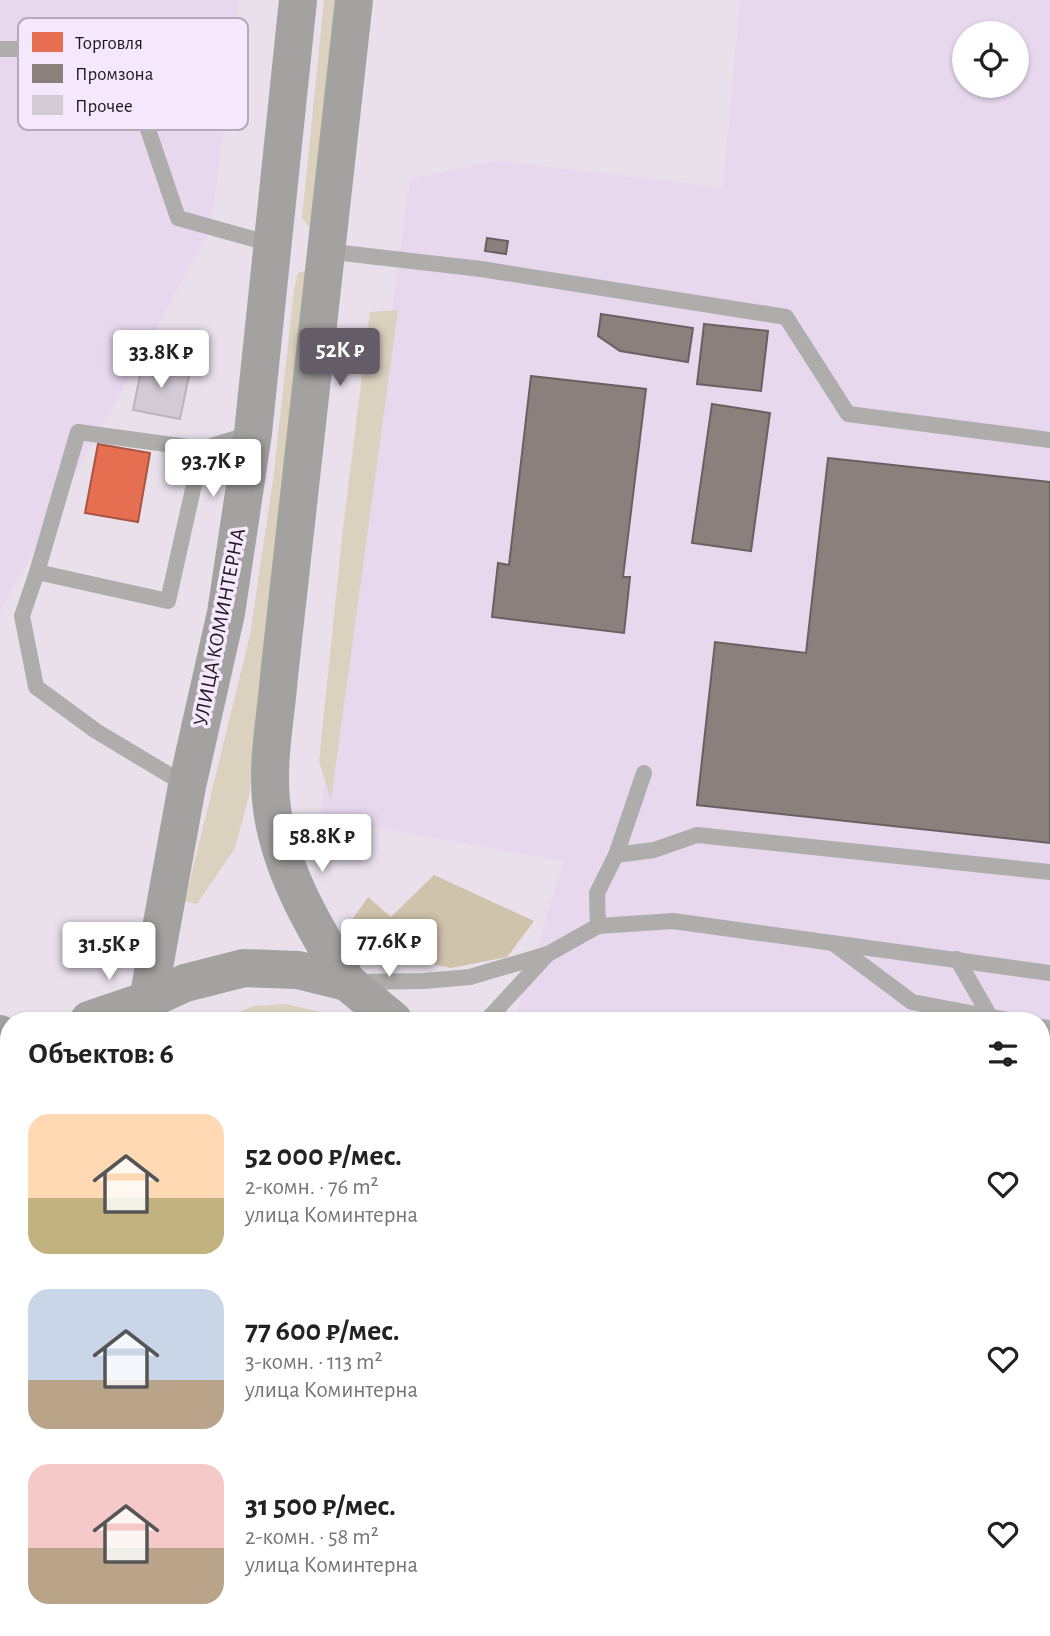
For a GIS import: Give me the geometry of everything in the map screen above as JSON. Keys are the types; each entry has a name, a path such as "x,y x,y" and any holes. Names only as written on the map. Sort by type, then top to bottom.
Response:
{"main road":[{"name":"УЛИЦА КОМИНТЕРНА","path":"145,1010 187,786 226,613 253,433 298,0"},
{"path":"355,0 279,676 271,800 289,871 313,926 348,982 384,1012"},
{"path":"271,244 325,251"},
{"path":"145,1010 185,983 244,968 298,970 348,982"}],"lane":[{"path":"0,49 18,49"},
{"path":"148,130 178,218 271,244"},
{"path":"325,251 481,269 786,317 848,414 1050,440"},
{"path":"187,786 96,731 36,687 22,616 78,432 202,449 253,433"},
{"path":"37,572 169,601 202,449"},
{"path":"598,926 597,893 616,855 645,773"},
{"path":"616,855 654,850 697,835 1050,873"},
{"path":"348,982 424,981 470,977 548,954 598,926 673,921 1050,973"},
{"path":"831,942 912,1002 958,1012"},
{"path":"494,1012 548,954"},
{"path":"957,959 987,1012"}],"shaded area":[{"path":"0,0 239,0 237,18 18,18 18,130 223,130 211,228 0,612"},
{"path":"324,0 341,0 318,220 309,227 302,218"},
{"path":"740,0 1050,0 1050,1012 517,1012 564,861 320,817 410,179 497,161 723,188"},
{"path":"307,270 249,796 235,848 197,904 185,901 250,635 273,480 294,290 298,273"},
{"path":"398,310 331,800 319,761 343,528 370,312"},
{"path":"434,875 534,921 507,957 451,968 356,949 349,924 368,897 391,917"},
{"path":"286,1004 319,1012 240,1012 253,1006"}],"building: Торговля":[{"path":"98,444 150,453 138,522 85,513"}],"building: Промзона":[{"path":"487,238 508,241 506,254 485,251"},
{"path":"601,314 693,328 688,362 620,351 598,336"},
{"path":"704,324 768,331 761,391 697,384"},
{"path":"531,376 646,389 623,577 630,577 624,633 492,617 498,563 509,565"},
{"path":"712,404 770,413 751,551 692,543"},
{"path":"828,458 1050,482 1050,843 697,805 715,642 806,653"}],"building: Прочее":[{"path":"143,361 190,371 180,419 133,410"}]}
